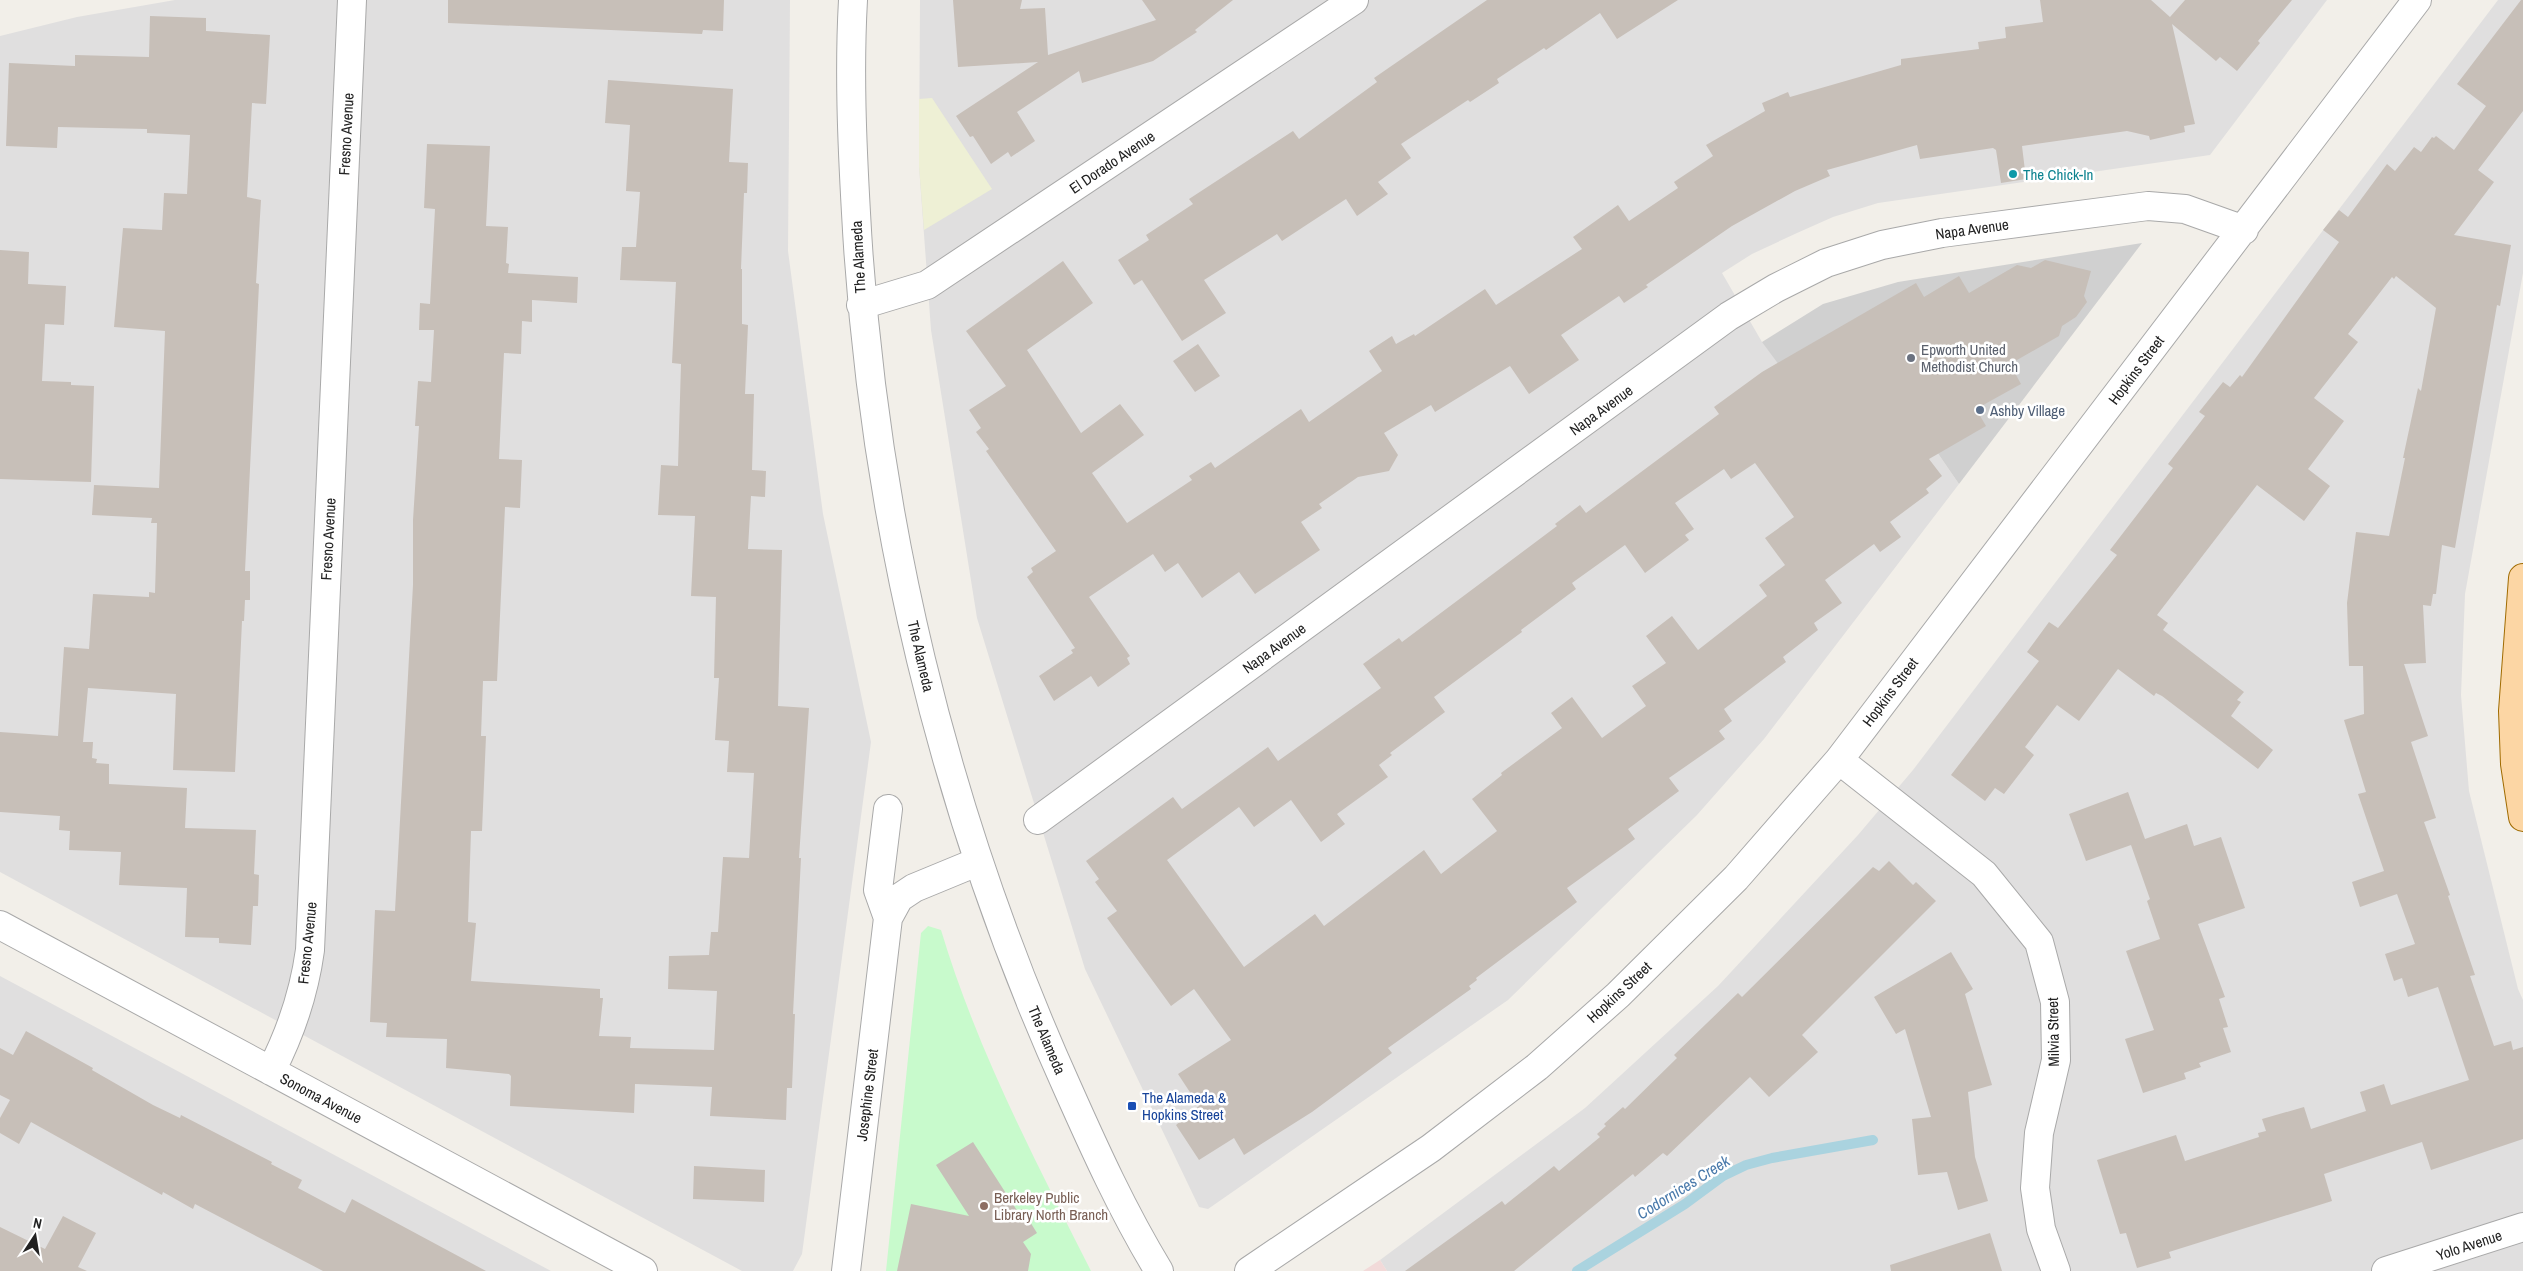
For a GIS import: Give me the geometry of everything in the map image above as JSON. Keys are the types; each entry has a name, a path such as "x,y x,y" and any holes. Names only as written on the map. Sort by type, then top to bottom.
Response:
{"main road":[{"path":"2523,578 2513,711 2515,764 2523,817"}],"street":[{"name":"Fresno Avenue","path":"271,1071 292,1028 306,978 310,950 352,0"},
{"name":"The Alameda","path":"853,0 850,52 861,305 888,510 933,712 977,862 1038,1024 1118,1199 1159,1271"},
{"name":"El Dorado Avenue","path":"861,305 927,285 1354,0"},
{"name":"Hopkins Street","path":"1249,1271 1431,1148 1537,1066 1618,995 1736,878 1839,760 2244,230 2417,0"},
{"name":"Napa Avenue","path":"1038,820 1729,316 1776,288 1826,263 1882,245 1942,233 2148,206 2184,210 2244,230"},
{"name":"Milvia Street","path":"1839,760 1984,874 2039,942 2055,1002 2056,1060 2039,1133 2036,1188 2041,1229 2056,1271"},
{"name":"Josephine Street","path":"888,809 878,890 888,918"},
{"name":"Josephine Street","path":"846,1271 888,918 900,898 914,888 977,862"},
{"name":"Sonoma Avenue","path":"0,925 643,1271"},
{"name":"Yolo Avenue","path":"2386,1271 2523,1227"}],"shaded area":[{"path":"175,0 790,0 788,251 823,514 871,742 802,1254 793,1271 742,1271 0,872 0,36 77,17"},
{"path":"920,0 2327,0 2210,155 1878,203 1833,217 1797,233 1752,254 1722,273 1762,342 1895,391 1959,484 1764,739 1697,815 1508,1000 1208,1209 1199,1207 1085,969 977,618 931,330 919,166"},
{"path":"2498,0 2523,0 2523,273 2465,594 2461,695 2469,791 2518,989 2523,1000 2523,1271 1387,1271 1380,1260 1585,1108 1718,986 1858,835 1913,770"},
{"name":"Epworth United Methodist Church","path":"2142,243 1959,484 1895,391 1832,436 1762,342 1823,304 1898,282"},
{"path":"0,976 551,1271 0,1271"},
{"path":"1380,1260 1387,1271 1363,1271"}],"green space":[{"path":"932,98 992,189 924,230 919,166 919,99"},
{"path":"928,926 941,930 955,975 990,1061 1028,1146 1091,1271 886,1271 921,933"}],"building":[{"path":"448,0 724,0 723,31 703,30 702,34 448,23"},
{"path":"953,0 1022,0 1020,9 1045,8 1048,55 1156,20 1142,0 1233,0 1195,30 1197,32 1153,61 1082,83 1079,71 1017,112 1035,141 1011,157 1008,152 991,164 973,136 970,137 956,116 1038,62 958,67"},
{"path":"1487,0 1678,0 1617,39 1600,13 1546,50 1544,48 1497,79 1499,83 1470,102 1468,100 1401,144 1411,158 1378,182 1388,194 1357,216 1346,199 1282,241 1277,234 1204,280 1226,313 1182,341 1142,280 1134,285 1118,260 1149,240 1146,235 1193,204 1189,199 1293,131 1299,139 1377,82 1374,78"},
{"path":"2040,0 2151,0 2170,17 2185,0 2292,0 2258,41 2260,43 2237,71 2220,57 2216,61 2172,24 2195,124 2184,126 2185,132 2150,140 2149,136 2127,131 2022,146 2026,179 2001,183 1996,150 1993,148 1920,159 1917,145 1827,170 1830,176 1795,191 1732,226 1646,285 1648,287 1624,303 1619,296 1561,335 1579,360 1529,394 1510,366 1435,412 1431,405 1384,433 1398,455 1389,471 1358,477 1319,504 1322,508 1301,522 1320,550 1255,594 1239,572 1202,598 1178,563 1165,572 1153,554 1089,597 1130,656 1127,658 1130,664 1098,687 1091,676 1054,701 1039,676 1073,653 1071,650 1075,648 1027,577 1033,572 1031,568 1056,551 986,451 989,449 976,432 981,428 969,410 1006,386 966,331 1063,261 1093,303 1027,350 1081,433 1120,404 1144,435 1092,473 1127,523 1192,480 1189,476 1211,462 1215,468 1301,409 1309,422 1382,371 1369,351 1392,336 1396,344 1414,334 1415,336 1485,289 1496,305 1582,249 1573,237 1618,205 1629,221 1678,188 1674,182 1713,156 1706,145 1765,111 1762,103 1788,92 1790,97 1901,65 1901,59 1979,49 1978,42 2006,38 2005,27 2043,22"},
{"path":"2521,0 2523,0 2523,111 2478,170 2494,182 2454,235 2511,245 2500,306 2497,305 2455,548 2442,545 2436,594 2433,594 2431,606 2423,605 2426,663 2404,664 2428,736 2411,742 2436,818 2424,822 2450,895 2448,896 2475,975 2470,976 2494,1046 2511,1041 2513,1050 2523,1047 2523,1139 2431,1170 2422,1142 2324,1174 2332,1201 2169,1252 2171,1258 2137,1268 2126,1233 2120,1234 2097,1160 2176,1135 2185,1161 2259,1137 2258,1133 2266,1131 2262,1119 2304,1107 2311,1129 2366,1111 2360,1092 2384,1084 2391,1105 2469,1080 2438,987 2408,997 2402,978 2394,981 2385,954 2415,944 2397,894 2360,907 2352,882 2384,871 2358,794 2366,792 2344,720 2364,714 2363,666 2349,666 2347,603 2356,532 2389,536 2418,388 2421,391 2436,308 2396,276 2394,279 2392,277 2348,334 2358,342 2314,398 2344,421 2308,469 2330,486 2304,521 2257,485 2157,615 2168,623 2163,630 2244,692 2237,700 2241,702 2231,716 2273,750 2258,769 2162,696 2156,693 2154,696 2118,669 2079,721 2057,705 2025,747 2034,755 2004,794 1995,788 1985,801 1951,775 2039,661 2027,652 2049,622 2058,628 2117,555 2110,550 2173,468 2168,464 2205,416 2199,412 2223,382 2230,387 2240,375 2242,377 2339,242 2323,230 2339,210 2348,217 2387,164 2395,171 2414,147 2421,152 2432,137 2436,136 2454,150 2486,106 2457,84"},
{"path":"150,16 206,18 206,31 270,35 266,104 252,103 247,197 261,200 256,283 259,284 245,571 250,571 250,600 245,600 244,621 242,621 235,772 173,770 176,694 88,688 83,742 93,742 92,758 97,759 96,763 109,764 109,784 187,788 185,828 256,830 254,874 259,875 258,906 253,906 251,945 219,943 219,938 185,937 187,888 119,885 121,852 69,850 70,831 59,830 60,816 0,812 0,732 58,736 64,647 89,649 93,594 149,597 149,592 155,593 157,523 151,523 152,518 92,515 94,485 159,488 165,331 114,327 123,228 162,230 164,193 187,194 190,135 147,133 147,129 58,127 57,148 6,146 9,63 75,66 75,55 149,57"},
{"path":"608,80 733,89 729,162 748,163 747,193 744,193 741,269 742,324 748,325 745,394 754,394 752,470 766,471 765,497 751,496 748,549 782,550 778,706 809,708 799,858 801,858 793,1014 795,1014 792,1088 787,1088 786,1120 710,1116 712,1087 635,1084 634,1113 510,1106 511,1076 509,1074 446,1068 447,1039 386,1037 387,1023 370,1022 375,910 395,911 413,585 413,520 419,426 415,426 418,381 431,382 434,330 419,330 420,303 430,304 435,209 424,208 427,144 490,146 486,226 508,227 506,263 509,264 508,273 578,277 577,303 532,300 532,322 522,321 521,354 504,353 499,459 522,460 520,508 505,507 497,681 483,681 481,736 486,736 482,831 471,831 468,922 476,923 471,981 600,989 600,998 603,998 599,1036 631,1037 630,1048 714,1050 717,991 668,989 669,956 709,955 711,932 718,932 723,857 749,858 754,773 727,772 729,741 715,740 719,678 714,678 716,597 691,596 695,516 658,515 661,465 678,466 681,364 672,363 676,282 620,280 622,247 636,247 640,192 626,191 630,125 605,123"},
{"path":"0,250 29,252 28,284 66,286 64,325 45,324 42,381 71,382 71,385 94,386 91,482 0,479"},
{"path":"2045,260 2091,271 2084,296 2087,302 2076,317 2062,326 2059,336 2010,364 2021,384 1976,409 1986,426 1929,459 1942,476 1926,489 1929,493 1890,522 1901,537 1880,552 1874,544 1825,580 1842,603 1814,623 1818,630 1783,657 1786,662 1724,709 1732,721 1719,731 1725,739 1669,778 1679,791 1628,829 1635,839 1567,888 1577,902 1476,978 1477,980 1469,986 1471,989 1388,1048 1392,1053 1312,1112 1244,1155 1234,1138 1199,1160 1176,1125 1199,1106 1178,1074 1231,1040 1194,989 1171,1006 1107,918 1117,911 1095,882 1099,879 1086,861 1173,797 1182,809 1268,747 1278,761 1381,688 1363,664 1399,638 1402,642 1557,526 1555,524 1580,505 1586,513 1719,414 1714,407 1762,372 1916,283 1924,297 1959,276 1969,293 2017,265 2031,268","holes":["1755,463 1794,517 1765,538 1785,565 1759,585 1767,596 1698,650 1672,616 1646,636 1666,663 1632,686 1646,706 1602,738 1572,697 1551,713 1562,728 1501,773 1502,775 1472,799 1497,831 1441,874 1424,850 1324,926 1315,914 1244,967 1167,860 1239,807 1254,827 1291,800 1321,842 1345,824 1337,814 1388,777 1379,765 1392,755 1390,753 1445,712 1434,697 1522,632 1521,630 1576,589 1572,583 1625,545 1645,573 1689,540 1685,535 1694,529 1675,503 1724,469 1731,479"]},
{"path":"1198,344 1220,376 1195,392 1173,361"},
{"path":"2128,792 2145,839 2187,824 2194,846 2221,837 2245,908 2198,924 2225,997 2219,999 2228,1027 2223,1028 2231,1052 2199,1063 2201,1067 2184,1073 2186,1079 2143,1093 2125,1039 2154,1030 2126,951 2160,939 2147,901 2150,899 2131,845 2086,861 2069,814"},
{"path":"1889,861 1913,885 1916,882 1936,901 1802,1035 1818,1052 1769,1097 1750,1077 1667,1156 1663,1153 1635,1177 1633,1174 1514,1271 1405,1271 1502,1201 1505,1205 1554,1166 1559,1171 1600,1137 1597,1134 1606,1126 1604,1124 1623,1107 1625,1109 1677,1058 1674,1055 1738,993 1742,997 1873,867 1879,871"},
{"path":"1951,952 1973,989 1965,994 1992,1085 1968,1092 1975,1157 1988,1201 1958,1210 1947,1172 1918,1175 1912,1119 1931,1117 1905,1029 1896,1034 1874,997"},
{"path":"26,1031 93,1068 92,1070 153,1105 180,1118 181,1115 272,1162 271,1164 302,1180 298,1188 345,1213 352,1199 486,1271 323,1271 195,1204 193,1209 163,1192 162,1195 31,1122 19,1144 0,1133 0,1118 10,1100 0,1095 0,1048 13,1055"},
{"name":"Berkeley Public Library North Branch","path":"973,1142 1018,1212 1022,1209 1037,1233 1023,1242 1031,1254 1028,1271 897,1271 911,1204 969,1216 936,1165"},
{"path":"694,1166 765,1170 764,1202 693,1199"},
{"path":"63,1216 96,1233 78,1267 87,1271 0,1271 0,1227 45,1249"},
{"path":"1990,1233 2002,1271 1891,1271 1890,1265"}],"waterway":[{"name":"Codornices Creek","path":"1577,1271 1685,1204 1723,1176 1746,1165 1772,1158 1873,1140"}],"place":[{"name":"The Chick-In","path":"2013,174"},
{"name":"Epworth United Methodist Church","path":"1911,358"},
{"name":"Ashby Village","path":"1980,410"},
{"name":"The Alameda & Hopkins Street","path":"1132,1106"},
{"name":"Berkeley Public Library North Branch","path":"984,1206"}]}
